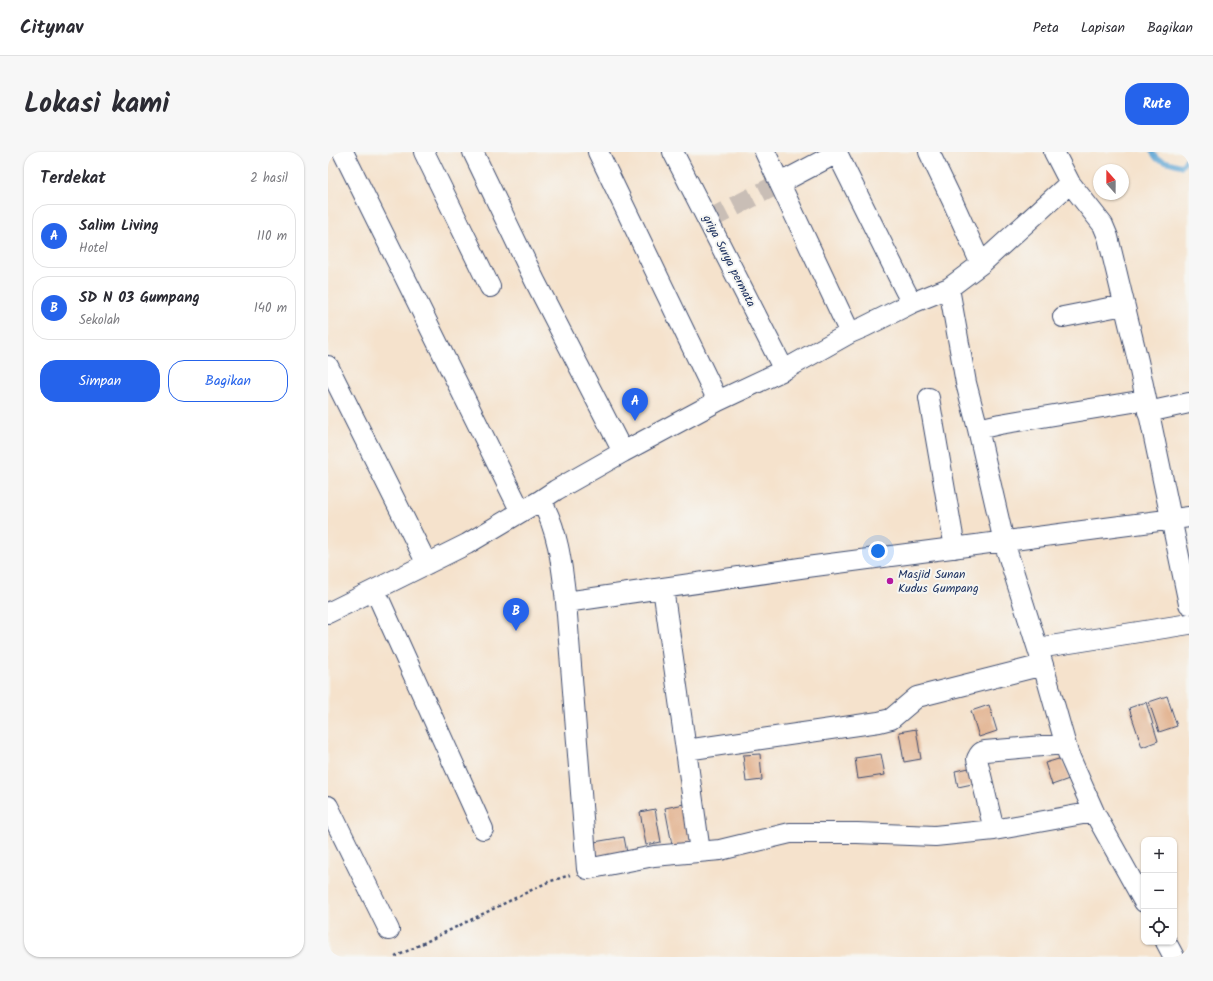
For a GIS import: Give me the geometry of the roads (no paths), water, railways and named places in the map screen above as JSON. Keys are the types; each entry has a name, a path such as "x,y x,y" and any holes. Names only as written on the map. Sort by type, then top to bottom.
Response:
{"street":[{"path":"328,159 342,152 521,512"},
{"path":"424,152 490,287"},
{"path":"473,152 535,281 623,452"},
{"path":"598,152 718,401"},
{"name":"griya Surya permata","path":"673,152 784,370"},
{"path":"765,152 850,332"},
{"path":"780,183 837,152 912,303"},
{"path":"929,152 981,264"},
{"path":"1054,152 1070,182 1103,225 1108,237 1138,361 1147,406 1180,518 1189,604"},
{"path":"328,613 467,544 556,490 718,401 784,370 850,332 912,303 949,288 981,264 1070,182"},
{"path":"949,288 966,383 1004,542 1041,656 1065,744 1094,812 1141,897"},
{"path":"1063,317 1124,306"},
{"path":"328,366 427,564"},
{"path":"929,398 955,548"},
{"path":"978,429 1008,423 1147,406 1189,403"},
{"path":"541,500 547,510 560,552 566,602 587,869 654,856 720,850 790,833 857,833 935,836 994,830 1094,812"},
{"path":"566,602 799,568 1180,518"},
{"path":"663,588 700,852"},
{"path":"375,590 483,829"},
{"path":"686,750 879,722 891,718 917,697 1041,656 1189,624"},
{"path":"994,830 977,759 979,754 985,751 1065,744"},
{"path":"328,806 389,930"},
{"path":"1168,945 1174,957"}],"waterway":[{"path":"1152,152 1157,159 1182,166 1189,155"}],"tunnel":[{"path":"708,220 780,183"}],"place":[{"name":"Salim Living","path":"635,421"},
{"name":"Masjid Sunan Kudus Gumpang","path":"890,581"},
{"name":"SD N 03 Gumpang","path":"516,631"}]}
